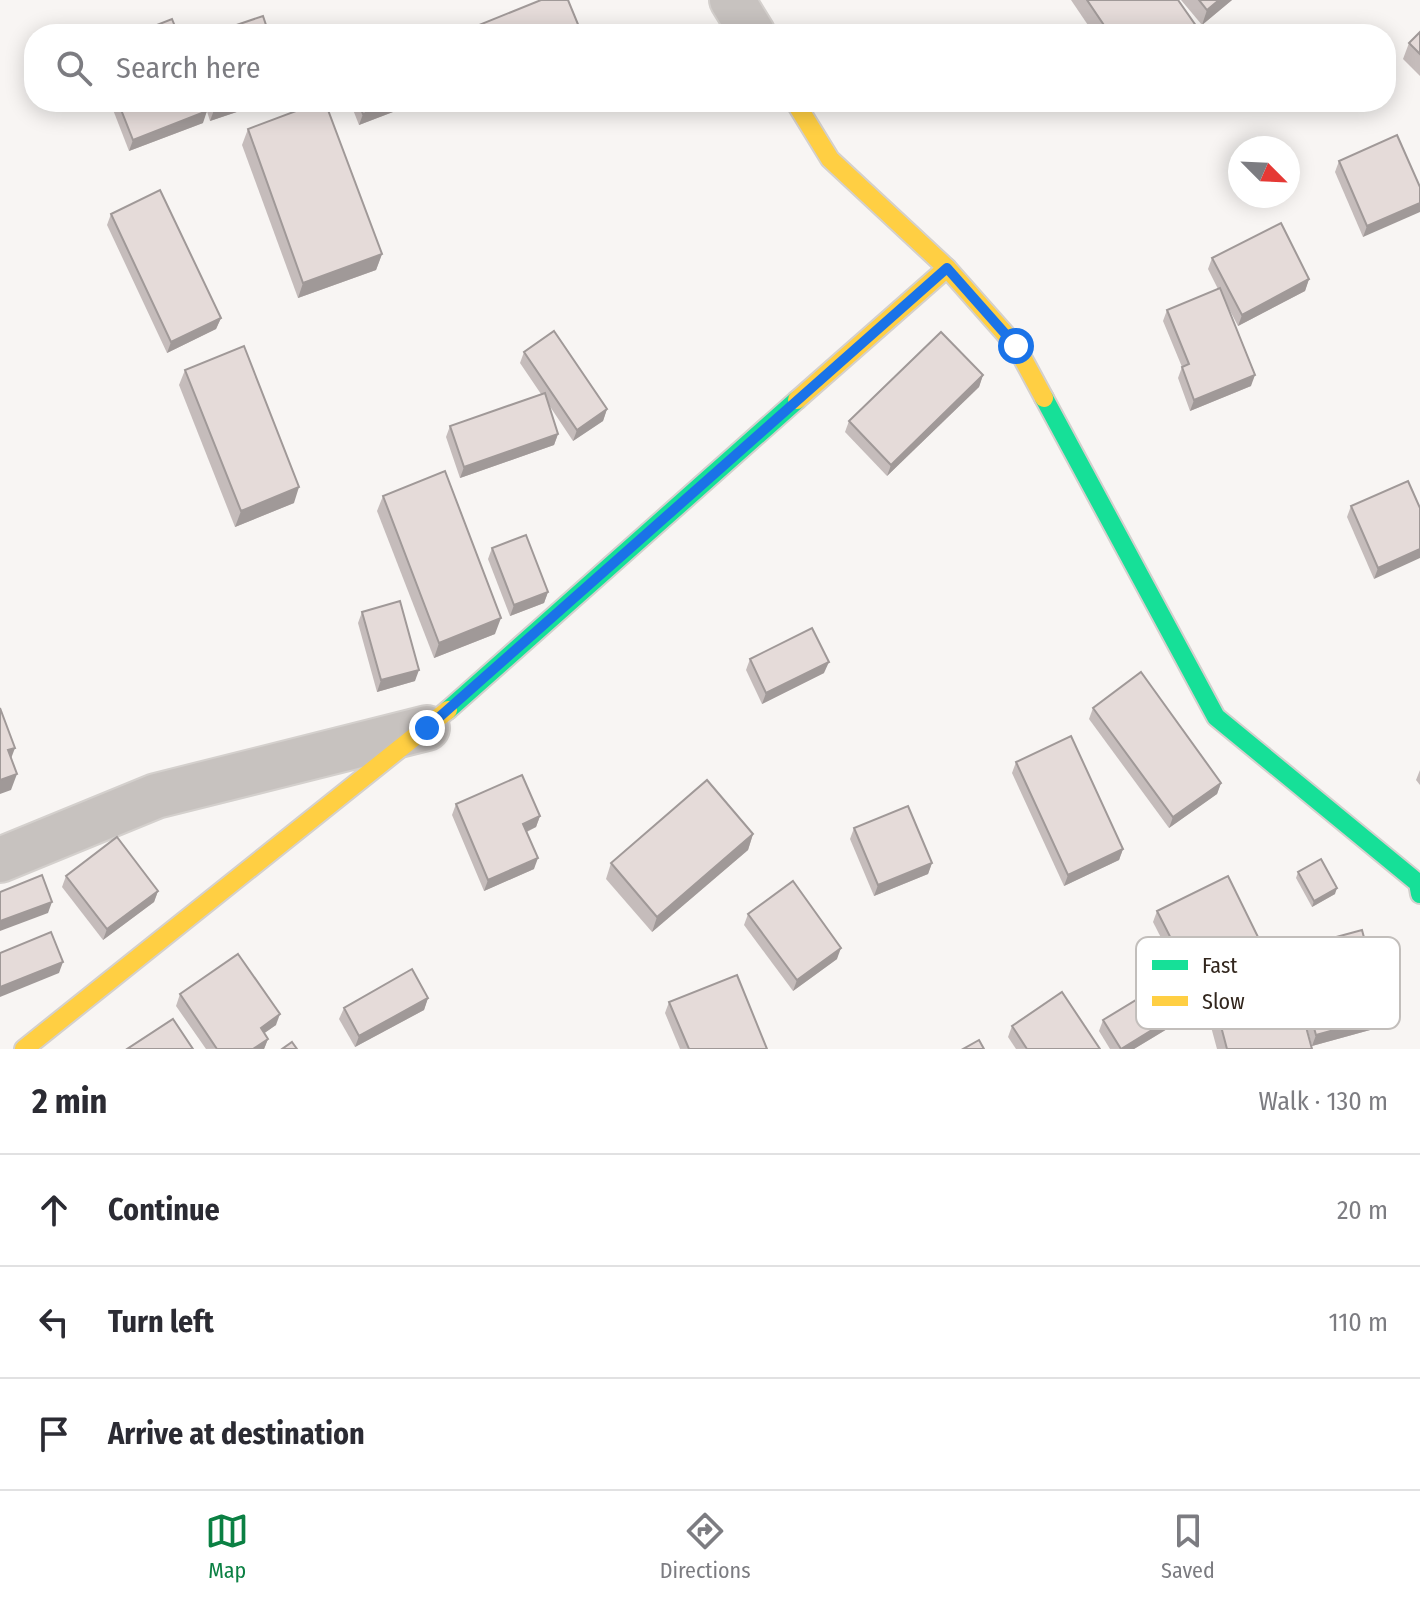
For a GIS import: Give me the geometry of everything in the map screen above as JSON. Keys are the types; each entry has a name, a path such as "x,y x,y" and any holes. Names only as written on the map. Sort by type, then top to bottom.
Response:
{"street":[{"path":"732,0 747,24"},
{"path":"801,112 830,159 947,268 1016,346 1216,717 1418,883 1420,894"},
{"path":"24,1049 427,728 947,268"},
{"path":"0,860 156,796 427,728"}],"building":[{"path":"541,0 568,0 578,24 481,24"},
{"path":"1087,0 1178,0 1195,24 1103,24"},
{"path":"1199,0 1219,0 1207,10"},
{"path":"263,16 266,24 239,24"},
{"path":"1420,32 1420,54 1409,43"},
{"path":"122,112 204,112 133,140"},
{"path":"293,112 329,112 382,254 303,283 248,129"},
{"path":"1397,135 1420,187 1420,203 1367,226 1339,161"},
{"path":"160,190 221,318 171,342 111,214"},
{"path":"1281,223 1309,279 1242,315 1212,258"},
{"path":"1220,288 1255,375 1194,400 1182,367 1189,364 1167,310"},
{"path":"554,331 607,409 577,430 524,352"},
{"path":"941,332 983,375 891,465 849,421"},
{"path":"244,346 299,487 241,511 185,370"},
{"path":"545,393 558,434 464,467 450,426"},
{"path":"445,471 501,618 439,643 383,496"},
{"path":"1408,481 1420,508 1420,549 1378,568 1351,506"},
{"path":"526,535 548,592 514,605 492,548"},
{"path":"400,601 419,670 381,680 362,612"},
{"path":"812,628 829,662 766,693 750,659"},
{"path":"1141,672 1221,783 1173,817 1093,708"},
{"path":"0,708 15,748 8,750 17,774 0,780"},
{"path":"1071,736 1123,849 1068,875 1016,762"},
{"path":"522,775 540,816 523,824 538,858 488,880 456,804"},
{"path":"707,780 753,834 657,917 611,863"},
{"path":"908,806 932,863 878,885 854,828"},
{"path":"117,837 158,891 107,929 66,876"},
{"path":"1321,859 1337,888 1314,901 1298,872"},
{"path":"42,875 52,902 0,921 0,892"},
{"path":"1228,876 1258,937 1170,937 1157,911"},
{"path":"793,881 841,948 797,980 748,914"},
{"path":"1362,930 1364,937 1336,937"},
{"path":"51,932 63,962 0,987 0,953"},
{"path":"238,954 280,1014 261,1028 268,1039 253,1049 217,1049 180,994"},
{"path":"412,969 428,998 359,1036 344,1008"},
{"path":"737,975 767,1049 689,1049 669,1002"},
{"path":"1062,992 1100,1049 1027,1049 1012,1026"},
{"path":"1136,1000 1136,1029 1154,1029 1121,1049 1103,1020"},
{"path":"173,1019 193,1049 127,1049"},
{"path":"1222,1029 1307,1029 1312,1049 1227,1049"},
{"path":"1314,1029 1338,1029 1316,1035"},
{"path":"979,1040 984,1049 963,1049"},
{"path":"292,1042 297,1049 282,1049"}],"traffic: fast":[{"path":"1044,398 1216,717 1418,883 1420,894"},
{"path":"448,710 797,400"}],"traffic: slow":[{"path":"801,112 830,159 947,268 1016,346 1044,398"},
{"path":"797,400 947,268"},
{"path":"24,1049 448,710"}],"route":[{"path":"427,728 947,268 1016,346"}]}
